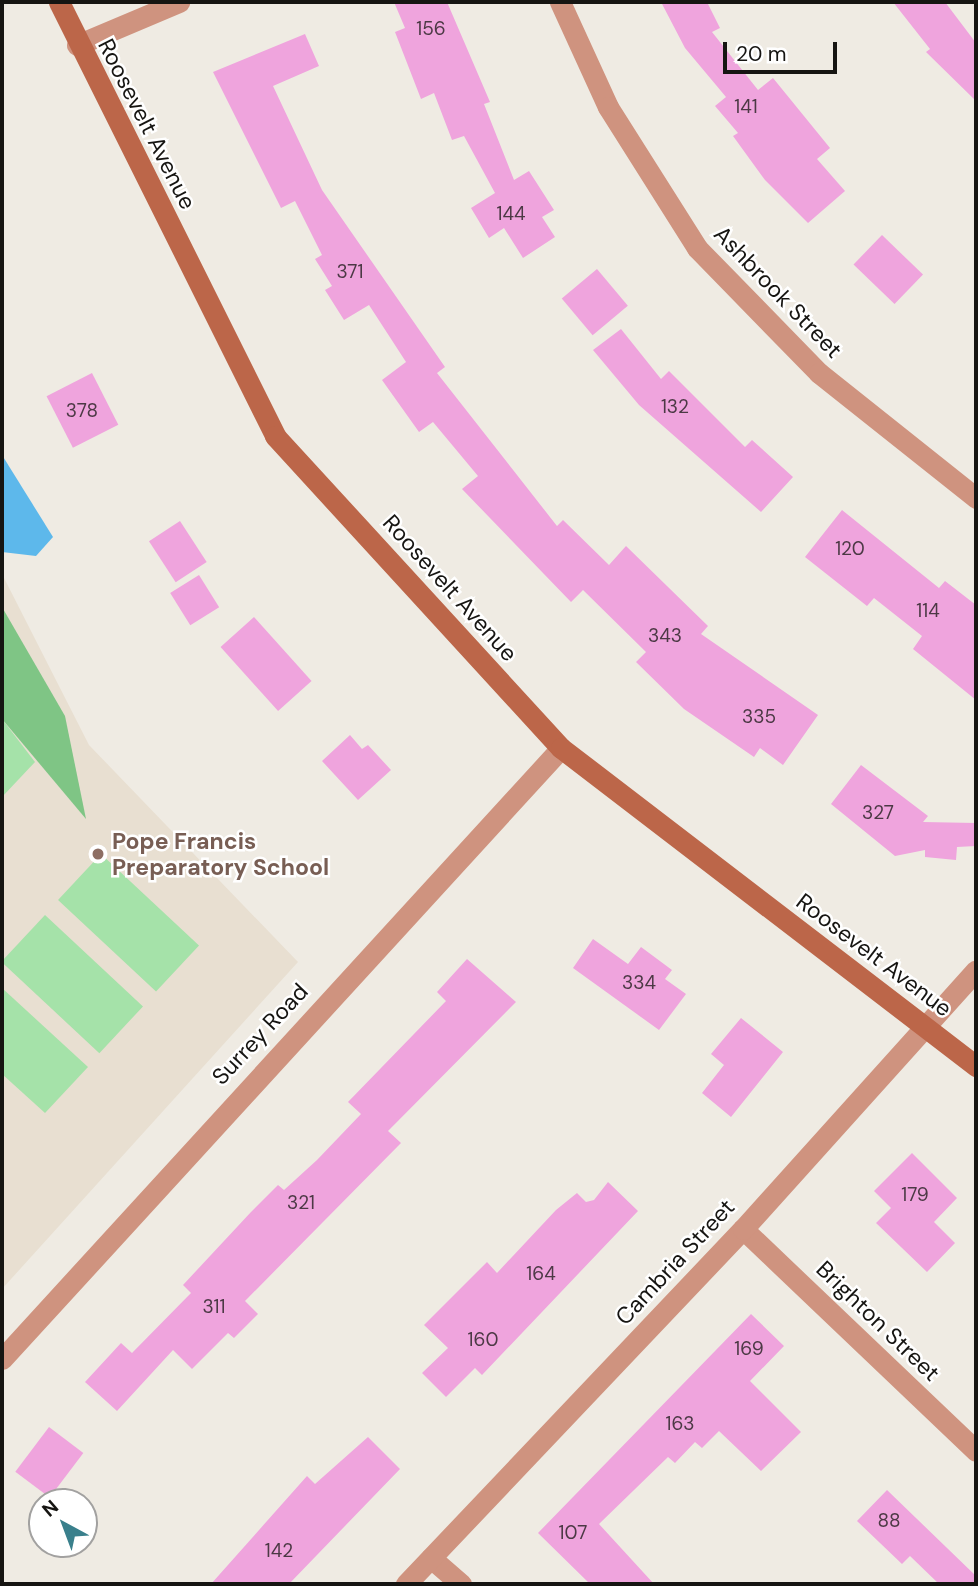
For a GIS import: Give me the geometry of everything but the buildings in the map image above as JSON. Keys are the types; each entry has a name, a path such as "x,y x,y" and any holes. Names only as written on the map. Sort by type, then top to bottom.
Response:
{"street":[{"name":"Roosevelt Avenue","path":"59,2 77,45 275,436 561,748 976,1066"},
{"path":"77,45 179,2"},
{"name":"Ashbrook Street","path":"560,2 607,107 696,248 819,373 976,498"},
{"name":"Surrey Road","path":"2,1359 561,748"},
{"name":"Cambria Street","path":"406,1584 743,1228 976,970"},
{"name":"Brighton Street","path":"743,1228 976,1451"},
{"path":"431,1558 461,1584"}],"shaded area":[{"name":"Pope Francis Preparatory School","path":"2,574 89,745 298,962 2,1289"}],"green space":[{"path":"2,607 65,716 86,819 2,719"},
{"path":"2,719 35,762 2,797"},
{"path":"101,854 199,945 156,991 58,900"},
{"path":"45,915 143,1006 99,1053 2,962"},
{"path":"2,988 88,1067 45,1113 2,1074"}],"water":[{"path":"2,455 53,537 36,556 2,552"}],"place":[{"name":"Pope Francis Preparatory School","path":"98,854"}]}
